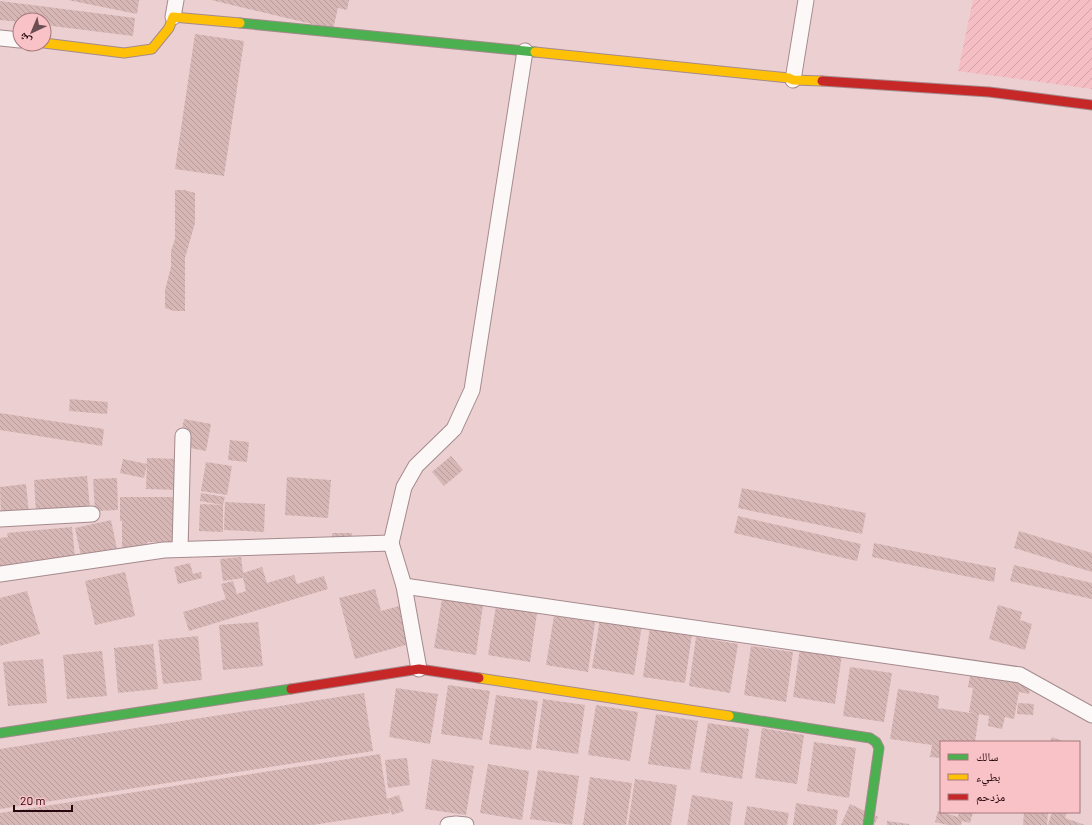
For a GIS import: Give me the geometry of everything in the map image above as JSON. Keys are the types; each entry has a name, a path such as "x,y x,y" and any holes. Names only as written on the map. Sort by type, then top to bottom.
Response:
{"street":[{"path":"52,44 124,53 152,49 169,28 173,17 176,0"},
{"path":"793,80 806,0"},
{"path":"173,17 525,51 789,78 793,80 813,80 989,92 1092,104"},
{"path":"0,38 12,39"},
{"path":"419,669 404,586 391,543 404,487 416,466 454,429 472,390 525,51"},
{"path":"180,549 183,436"},
{"path":"0,518 92,514"},
{"path":"0,574 164,550 391,543"},
{"path":"404,586 1020,675 1092,715"},
{"path":"0,733 419,669 870,738 876,742 879,748 868,825"},
{"path":"448,825 466,825"}],"shaded area":[{"path":"973,0 1092,0 1092,89 958,71"}],"building":[{"path":"68,0 139,0 137,14"},
{"path":"211,0 349,0 347,10 338,8 333,29"},
{"path":"0,1 135,18 133,36 52,26 52,12 12,12 12,21 0,20"},
{"path":"195,34 244,41 224,176 175,169"},
{"path":"175,190 184,190 195,193 195,223 185,258 185,311 174,311 165,308 165,290 171,267 171,251 175,239"},
{"path":"70,399 108,402 107,414 69,411"},
{"path":"0,413 104,429 102,446 0,430"},
{"path":"184,419 211,424 206,451 179,446"},
{"path":"230,440 249,442 247,462 228,460"},
{"path":"451,456 463,470 444,486 432,472"},
{"path":"147,458 179,459 178,490 146,489"},
{"path":"123,459 147,464 144,478 120,473"},
{"path":"206,462 232,466 227,495 201,491"},
{"path":"87,476 90,509 36,513 34,480"},
{"path":"287,477 331,480 328,518 285,515"},
{"path":"117,478 118,510 95,511 93,479"},
{"path":"26,484 29,515 1,517 0,487"},
{"path":"742,488 866,513 862,534 738,508"},
{"path":"201,493 225,497 223,505 200,501"},
{"path":"120,497 188,497 189,542 147,542 147,552 122,552"},
{"path":"225,502 265,504 264,532 224,530"},
{"path":"200,504 223,505 223,532 199,531"},
{"path":"738,516 861,544 857,561 734,533"},
{"path":"111,520 118,554 82,561 75,528"},
{"path":"72,527 75,557 30,561 31,569 0,572 0,538 8,537 7,533"},
{"path":"1019,531 1092,553 1092,572 1014,548"},
{"path":"332,533 352,533 352,540 332,540"},
{"path":"874,543 996,568 994,582 872,557"},
{"path":"241,557 243,573 262,567 267,583 294,575 297,584 324,576 328,589 189,631 183,612 226,599 221,584 233,581 237,594 246,591 243,578 223,581 220,559"},
{"path":"190,563 193,574 201,572 202,578 178,584 174,567"},
{"path":"1014,565 1092,583 1092,599 1010,581"},
{"path":"125,572 135,616 95,625 85,581"},
{"path":"375,589 381,611 403,605 413,643 355,659 339,598"},
{"path":"27,591 40,634 0,646 0,598"},
{"path":"442,599 483,605 476,655 434,648"},
{"path":"998,605 1022,612 1020,620 1032,624 1025,650 989,639"},
{"path":"496,606 537,613 530,662 488,655"},
{"path":"554,616 595,622 588,672 546,665"},
{"path":"600,619 642,625 634,675 592,668"},
{"path":"258,622 263,666 223,670 219,625"},
{"path":"650,627 692,634 685,683 643,677"},
{"path":"198,636 202,680 163,684 158,640"},
{"path":"696,637 738,644 730,693 689,686"},
{"path":"153,644 158,689 118,693 114,648"},
{"path":"751,646 793,652 786,702 744,695"},
{"path":"800,648 842,654 835,704 793,697"},
{"path":"102,651 107,696 67,699 63,655"},
{"path":"43,659 47,703 8,706 3,662"},
{"path":"972,665 1032,677 1029,694 1019,692 1014,719 1005,717 1002,729 988,726 989,716 979,714 975,741 940,741 940,758 930,757 932,745 890,739 898,689 939,696 938,708 977,714 969,712 973,688 968,687"},
{"path":"850,667 892,673 884,722 843,716"},
{"path":"448,685 490,691 482,740 441,734"},
{"path":"396,688 438,694 430,744 389,737"},
{"path":"364,693 373,751 0,809 0,749"},
{"path":"496,695 538,701 531,750 489,744"},
{"path":"543,699 585,705 578,754 536,748"},
{"path":"1018,703 1034,704 1033,715 1017,714"},
{"path":"596,705 638,712 630,761 588,755"},
{"path":"656,714 698,721 690,770 648,764"},
{"path":"708,723 749,729 742,779 700,772"},
{"path":"762,728 804,735 797,784 755,778"},
{"path":"1052,737 1062,741 1050,741"},
{"path":"814,742 856,748 849,798 807,791"},
{"path":"380,754 387,799 399,795 404,811 392,815 389,805 390,813 313,825 0,825 0,813"},
{"path":"407,758 410,785 388,788 385,760"},
{"path":"432,759 474,766 466,815 425,809"},
{"path":"488,764 529,771 522,820 480,813"},
{"path":"538,770 579,776 572,825 530,819"},
{"path":"590,777 632,783 626,825 583,825"},
{"path":"635,779 677,785 671,825 628,825"},
{"path":"692,795 733,802 730,825 687,825"},
{"path":"796,803 838,810 836,825 793,825"},
{"path":"850,804 878,817 874,825 841,825"},
{"path":"747,806 789,813 787,825 744,825"},
{"path":"938,811 940,813 958,817 959,813 973,813 970,823 962,821 961,825 948,825 935,822"},
{"path":"1024,813 1048,813 1047,825 1023,825"},
{"path":"1052,813 1067,813 1065,818 1085,825 1048,825"},
{"path":"887,821 909,824 909,825 887,825"}],"traffic: fast":[{"path":"240,23 535,52"},
{"path":"0,733 291,689"},
{"path":"729,716 870,738 876,742 879,748 868,825"}],"traffic: slow":[{"path":"52,44 124,53 152,49 169,28 173,17 240,23"},
{"path":"535,52 789,78 793,80 822,81"},
{"path":"479,678 729,716"}],"traffic: jam":[{"path":"822,81 989,92 1092,105"},
{"path":"291,689 419,669 479,678"}]}
